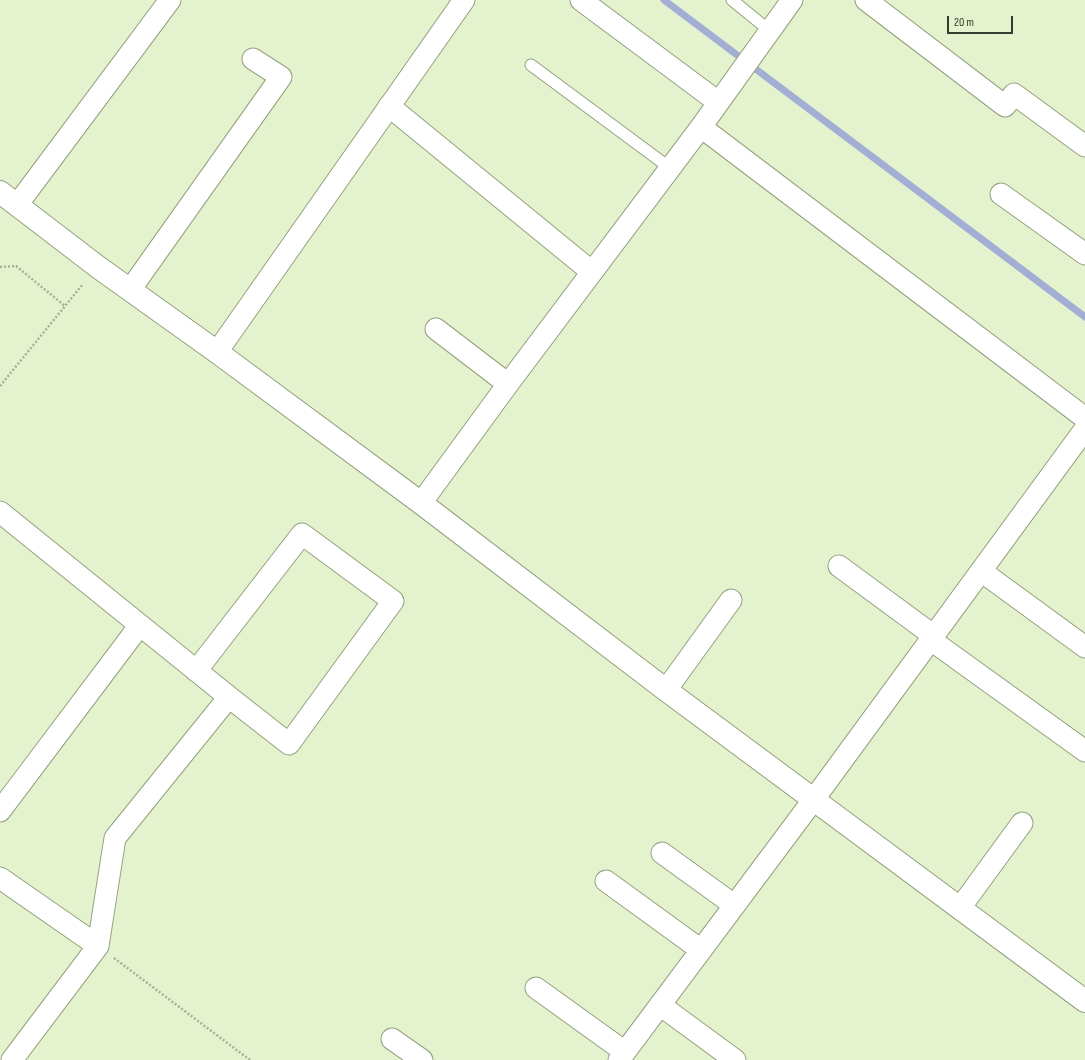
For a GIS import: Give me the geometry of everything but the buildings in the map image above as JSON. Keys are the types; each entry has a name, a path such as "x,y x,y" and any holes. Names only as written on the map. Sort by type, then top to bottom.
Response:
{"street":[{"path":"170,0 8,199 98,267 217,352 421,503 666,690 1085,1001"},
{"path":"217,352 464,0"},
{"path":"581,0 718,102"},
{"path":"421,503 508,384 701,127 792,0"},
{"path":"866,0 1005,106 1014,94 1085,146"},
{"path":"130,290 281,77 253,59"},
{"path":"389,106 592,272"},
{"path":"701,127 1085,418"},
{"path":"1001,194 1085,254"},
{"path":"436,329 508,384"},
{"path":"536,988 622,1056 814,799 1085,429"},
{"path":"0,512 229,698 289,744 393,601 302,534 196,671"},
{"path":"840,566 932,638 1085,751"},
{"path":"981,571 1085,647"},
{"path":"666,690 731,600"},
{"path":"0,811 140,625"},
{"path":"12,1060 98,946 114,838 229,698"},
{"path":"960,908 1022,823"},
{"path":"662,853 734,905"},
{"path":"0,878 98,946"},
{"path":"606,881 701,950"},
{"path":"660,1005 735,1060"},
{"path":"392,1039 422,1060"}],"lane":[{"path":"732,0 770,31"},
{"path":"531,65 670,168"}],"path":[{"path":"0,267 16,266 65,306"},
{"path":"0,386 98,267"},
{"path":"98,946 250,1060"}],"waterway":[{"path":"664,0 1085,317"}]}
